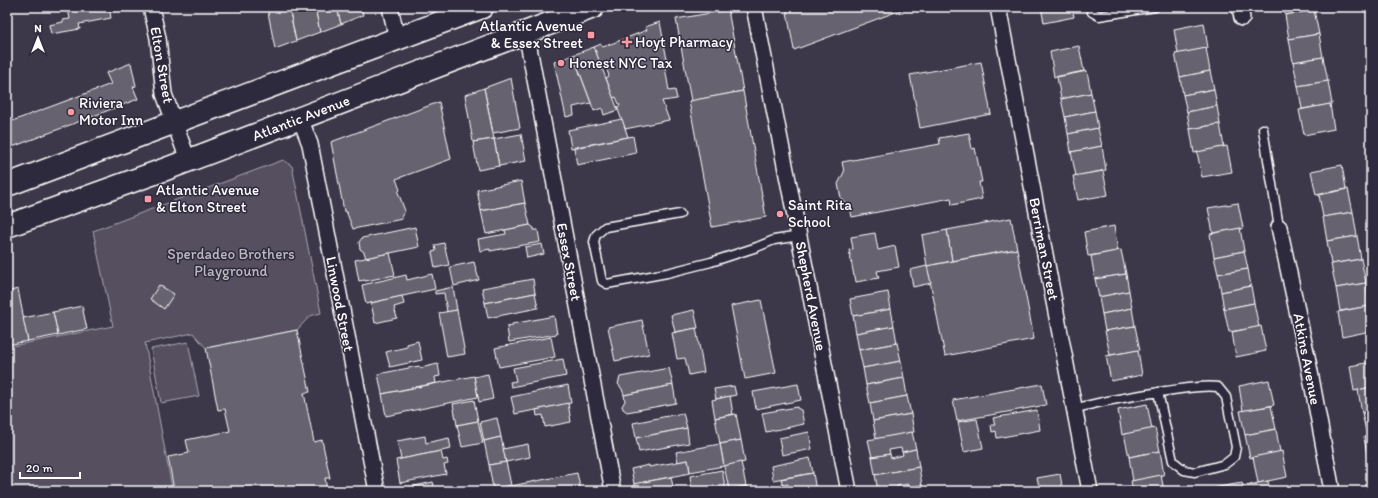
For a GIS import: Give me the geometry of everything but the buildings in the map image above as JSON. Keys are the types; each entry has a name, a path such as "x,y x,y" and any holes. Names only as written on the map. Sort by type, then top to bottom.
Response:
{"main road":[{"path":"7,185 482,7"},
{"name":"Atlantic Avenue","path":"7,226 188,160 593,7"}],"street":[{"name":"Elton Street","path":"151,7 158,38 164,94 188,160"},
{"path":"390,7 397,39"},
{"name":"Shepherd Avenue","path":"754,7 849,491"},
{"name":"Berriman Street","path":"998,7 1090,491"},
{"name":"Essex Street","path":"526,32 612,491"},
{"name":"Linwood Street","path":"300,118 310,144 377,491"},
{"name":"Atkins Avenue","path":"1279,227 1308,361 1332,491"}],"lane":[{"path":"1090,7 1092,12 1099,16 1155,7"},
{"path":"1263,129 1279,227"},
{"path":"680,214 605,227 596,235 594,242 602,282 607,284 667,274 711,262 774,240 800,236"},
{"path":"1074,409 1101,401 1158,392 1206,385 1218,387 1226,397 1236,447 1234,458 1225,464 1195,472 1184,470 1173,461 1158,392"}],"green space":[{"name":"Sperdadeo Brothers Playground","path":"283,160 292,166 321,313 310,316 297,330 206,348 193,333 145,343 172,488 170,491 7,491 7,347 113,326 93,231"},
{"path":"188,342 199,396 161,403 151,349"}],"place":[{"name":"Atlantic Avenue & Essex Street","path":"591,35"},
{"name":"Hoyt Pharmacy","path":"627,42"},
{"name":"Honest NYC Tax","path":"561,63"},
{"name":"Riviera Motor Inn","path":"71,112"},
{"name":"Atlantic Avenue & Elton Street","path":"148,199"},
{"name":"Saint Rita School","path":"780,214"}]}
